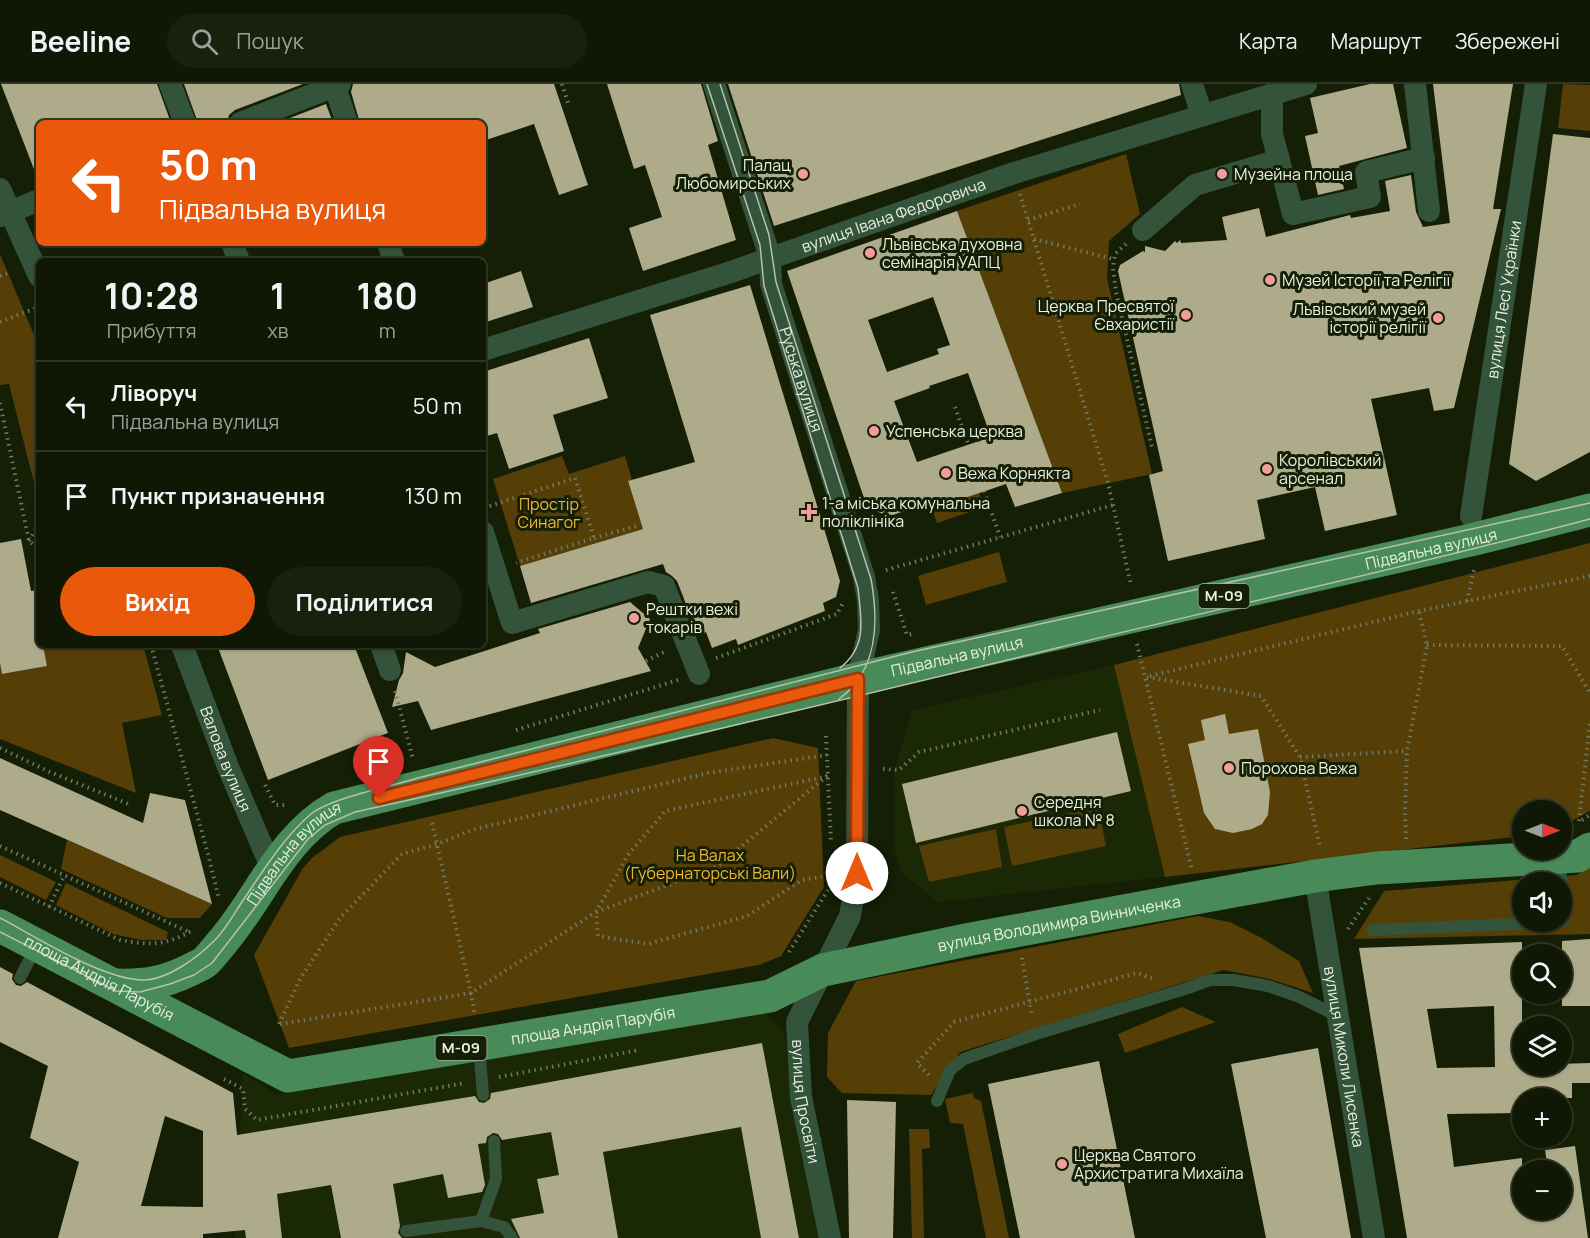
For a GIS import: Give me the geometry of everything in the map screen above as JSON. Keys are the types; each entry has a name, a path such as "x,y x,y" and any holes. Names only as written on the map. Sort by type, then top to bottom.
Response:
{"main road":[{"name":"Підвальна вулиця","path":"114,985 142,986 170,980 205,962 239,922 274,869 303,831 334,808 858,679 1061,631 1475,539 1590,510"},
{"name":"вулиця Володимира Винниченка","path":"823,970 1319,867 1377,868 1512,857"},
{"name":"площа Андрія Парубія","path":"0,926 288,1076 770,996 823,970"}],"street":[{"path":"170,84 184,120"},
{"name":"Руська вулиця","path":"714,84 770,256 771,284 864,577 868,600 869,630 858,679"},
{"path":"1192,84 1202,115"},
{"name":"вулиця Івана Федоровича","path":"486,349 728,273 770,256 1014,174 1305,84"},
{"path":"1415,84 1429,211"},
{"name":"вулиця Лесі Українки","path":"1471,516 1536,84"},
{"path":"248,120 336,85 346,120"},
{"path":"1272,94 1272,134 1293,214 1370,197 1366,172 1424,158"},
{"path":"1143,230 1195,185 1279,160"},
{"path":"0,189 5,214 36,271"},
{"path":"5,214 36,201"},
{"path":"486,542 512,623 648,582 664,586 699,674"},
{"name":"Валова вулиця","path":"183,648 245,809 274,869"},
{"path":"382,648 390,670"},
{"path":"823,970 850,916 857,873 858,679"},
{"name":"вулиця Миколи Лисенка","path":"1319,867 1339,1016 1374,1238"},
{"name":"вулиця Просвіти","path":"823,970 797,1022 801,1097 830,1238"}],"lane":[{"path":"1373,930 1512,924"},
{"path":"20,978 38,945"},
{"path":"938,1101 950,1070 964,1059 1210,980 1269,986 1339,1016"},
{"path":"479,1045 483,1095"},
{"path":"481,1221 496,1179 494,1141"},
{"path":"406,1231 481,1221 504,1227 512,1238"}],"path":[{"path":"562,84 569,106"},
{"path":"1014,174 1108,483 1131,585"},
{"path":"1028,220 1080,204"},
{"path":"1143,230 1115,254 1113,259 1116,292 1152,447"},
{"path":"1034,239 1113,259"},
{"path":"0,322 36,308"},
{"path":"0,403 29,542 36,547"},
{"path":"955,407 969,444"},
{"path":"486,507 575,478 594,538"},
{"path":"984,491 1000,537"},
{"path":"886,570 1113,505"},
{"path":"495,570 637,526"},
{"path":"29,542 36,529"},
{"path":"1467,601 1474,568"},
{"path":"1146,677 1419,611 1590,576"},
{"path":"505,734 699,674 709,660 837,614 845,599"},
{"path":"1406,841 1407,751 1427,645 1419,611"},
{"path":"1136,640 1194,877"},
{"path":"1427,645 1562,646 1590,693"},
{"path":"152,648 208,854 219,898 217,905"},
{"path":"646,661 671,648"},
{"path":"390,670 414,762"},
{"path":"1146,677 1261,696 1300,757 1319,867"},
{"path":"883,769 899,770 919,752 1100,710"},
{"path":"1572,852 1584,782 1590,721"},
{"path":"826,736 831,853"},
{"path":"0,748 131,806"},
{"path":"1300,757 1407,751"},
{"path":"827,755 708,773 472,830 437,844 402,854 340,918 300,979 279,1024 471,993 596,912 716,867 828,776"},
{"path":"828,776 665,811 628,855 596,912 598,936 648,944 747,916 802,880 832,874"},
{"path":"1584,782 1590,777"},
{"path":"265,785 275,806 284,807 294,803"},
{"path":"432,823 471,993 479,1045"},
{"path":"0,846 190,932"},
{"path":"785,959 832,884 831,864"},
{"path":"49,907 64,876"},
{"path":"0,883 110,936 141,944 165,943 190,932 196,926"},
{"path":"1346,933 1370,896"},
{"path":"1021,950 1036,1034"},
{"path":"943,1088 917,1063 954,1022 1137,973 1185,989"},
{"path":"488,1079 650,1048"}],"shaded area":[{"name":"Середня школа № 8","path":"1114,665 1165,877 939,902 903,874 895,851 894,772 912,710"},
{"path":"764,1011 784,1031 825,1238 235,1238 243,1073 275,1094"}],"green space":[{"path":"1563,84 1590,85 1590,131 1558,128"},
{"path":"1126,154 1140,214 1109,241 1107,278 1152,474 1062,493 957,211"},
{"path":"0,254 36,340 36,490 9,384 0,385"},
{"name":"Простір Синагог","path":"562,456 569,474 625,456 632,480 628,482 639,516 646,528 520,566 493,479"},
{"path":"979,493 984,507 937,523 932,509"},
{"path":"1590,543 1590,811 1572,821 1572,800 1512,800 1512,837 1165,877 1114,665"},
{"path":"999,552 1007,582 926,605 918,576"},
{"path":"44,648 144,648 162,715 122,723 136,793 0,739 0,663 2,674 47,666"},
{"name":"На Валах (Губернаторські Вали)","path":"773,738 818,748 824,887 781,956 759,965 289,1048 254,955 303,868 312,858 340,837"},
{"path":"1098,807 1106,846 1012,866 1004,827"},
{"path":"996,829 1002,867 929,882 919,846"},
{"path":"67,840 212,904 200,918 167,918 61,869"},
{"path":"0,855 56,882 46,900 0,877"},
{"path":"1590,866 1590,934 1354,939 1384,891 1512,880 1512,932 1572,932 1572,875 1577,875"},
{"path":"66,883 168,932 166,940 141,940 113,934 56,905"},
{"path":"1198,916 1230,922 1299,961 1313,993 1270,979 1224,970 960,1052 931,1095 842,1093 827,1077 828,1033 856,981"},
{"path":"1182,1007 1216,1022 1125,1053 1118,1034"},
{"path":"973,1093 974,1098 981,1101 1009,1238 986,1238 963,1124 950,1123 945,1099"},
{"path":"909,1129 929,1129 930,1148 922,1149 924,1238 912,1238"}],"building":[{"path":"1,84 157,84 170,120 36,120 36,174"},
{"path":"184,84 303,84 235,110 229,115 228,120 197,120"},
{"path":"353,84 554,84 588,185 559,195 534,124 486,140 486,120 359,120 351,92"},
{"path":"607,84 701,84 718,141 708,145 736,240 643,271 629,228 662,217 645,165 634,169"},
{"path":"728,84 1179,84 1181,95 774,226"},
{"path":"1370,84 1393,84 1407,148 1339,166 1344,189 1318,195 1305,136 1318,133 1310,98"},
{"path":"1433,84 1513,84 1493,209 1501,209 1454,408 1434,411 1429,388 1371,399 1397,515 1325,531 1315,487 1257,500 1265,539 1168,561 1149,475 1163,471 1118,271 1120,265 1143,251 1145,252 1145,246 1165,251 1175,241 1177,243 1180,240 1181,243 1227,240 1222,217 1259,208 1266,237 1350,215 1351,218 1390,211 1385,181 1411,175 1416,212 1423,227 1450,223"},
{"path":"326,104 332,120 285,120"},
{"path":"1553,134 1590,138 1590,452 1536,481 1509,464"},
{"path":"957,211 1062,493 1015,507 1006,484 932,509 930,502 893,515 874,510 865,501 787,271","holes":["933,297 950,345 937,349 939,354 887,372 868,320","968,373 991,437 917,462 894,401"]},
{"path":"521,271 533,307 486,322 486,283"},
{"path":"750,285 840,581 836,597 823,603 825,611 738,645 736,639 712,648 706,632 698,635 677,581 666,572 663,564 531,603 520,566 643,529 628,481 695,462 650,315"},
{"path":"589,338 608,398 553,415 564,451 509,469 497,433 486,436 486,371"},
{"path":"21,539 31,591 36,590 36,648 44,648 47,666 2,674 0,663 0,543"},
{"path":"630,602 650,619 638,648 651,671 431,730 418,701 392,707 403,673 406,652 435,667 540,633 538,629"},
{"path":"218,648 355,648 388,733 268,780"},
{"name":"Порохова Вежа","path":"1225,714 1229,734 1258,729 1270,792 1268,815 1262,824 1252,829 1233,833 1215,829 1204,813 1188,744 1205,740 1201,720"},
{"path":"1117,732 1131,791 916,843 902,784"},
{"path":"0,758 143,823 150,793 185,800 212,904 0,810"},
{"path":"1590,939 1590,1006 1562,1006 1562,1004 1572,1004 1572,944 1562,944 1562,941"},
{"path":"1522,942 1522,944 1512,944 1512,1004 1522,1004 1522,1016 1512,1016 1512,1076 1572,1076 1572,1064 1590,1063 1590,1083 1572,1083 1572,1088 1512,1088 1512,1113 1447,1114 1454,1167 1522,1158 1522,1160 1512,1160 1512,1220 1572,1220 1572,1160 1546,1160 1545,1150 1575,1146 1588,1238 1407,1238 1359,948","holes":["1494,1006 1495,1067 1437,1068 1427,1009"]},
{"path":"0,967 13,974 12,979 16,985 21,986 27,982 233,1093 237,1135 475,1096 479,1102 484,1103 490,1099 491,1093 762,1043 799,1238 761,1238 741,1127 603,1152 618,1238 520,1238 511,1219 544,1213 537,1179 559,1175 551,1132 502,1140 498,1134 493,1133 487,1137 486,1143 478,1144 485,1185 482,1192 448,1198 443,1174 393,1184 400,1226 398,1233 402,1238 341,1238 331,1185 277,1194 282,1238 246,1238 245,1230 203,1234 203,1238 58,1238 79,1162 30,1138 48,1066 0,1042","holes":["165,1116 203,1131 203,1207 141,1206"]},
{"path":"1318,1048 1351,1238 1266,1238 1231,1064"},
{"name":"Церква Святого Архистратига Михаїла","path":"1099,1061 1135,1238 1020,1238 988,1084"},
{"path":"847,1100 896,1102 893,1238 849,1238"}],"tram line":[{"path":"707,84 760,245 764,286 858,588 861,621 859,641 849,660 840,668"},
{"path":"720,84 769,235 776,282 871,579 875,612 873,645 862,675 839,699"},
{"path":"0,918 91,966 129,978 154,979 183,966 208,947 224,930 268,864 293,832 320,808 347,798 912,652 1590,503"},
{"path":"0,932 116,991 140,992 194,975 212,963 308,839 325,825 355,812 794,711 1590,519"}],"place":[{"name":"Палац Любомирських","path":"803,174"},
{"name":"Музейна площа","path":"1222,174"},
{"name":"Львівська духовна семінарія УАПЦ","path":"870,253"},
{"name":"Музей Історії та Релігії","path":"1270,280"},
{"name":"Церква Пресвятої Євхаристії","path":"1186,315"},
{"name":"Львівський музей історії релігії","path":"1438,318"},
{"name":"Успенська церква","path":"874,431"},
{"name":"Королівський арсенал","path":"1267,469"},
{"name":"Вежа Корнякта","path":"946,473"},
{"name":"1-а міська комунальна поліклініка","path":"809,512"},
{"name":"Рештки вежі токарів","path":"634,618"},
{"name":"Порохова Вежа","path":"1229,768"},
{"name":"Середня школа № 8","path":"1022,811"},
{"name":"Церква Святого Архистратига Михаїла","path":"1062,1164"}],"route":[{"path":"379,798 858,679 857,873"}]}
